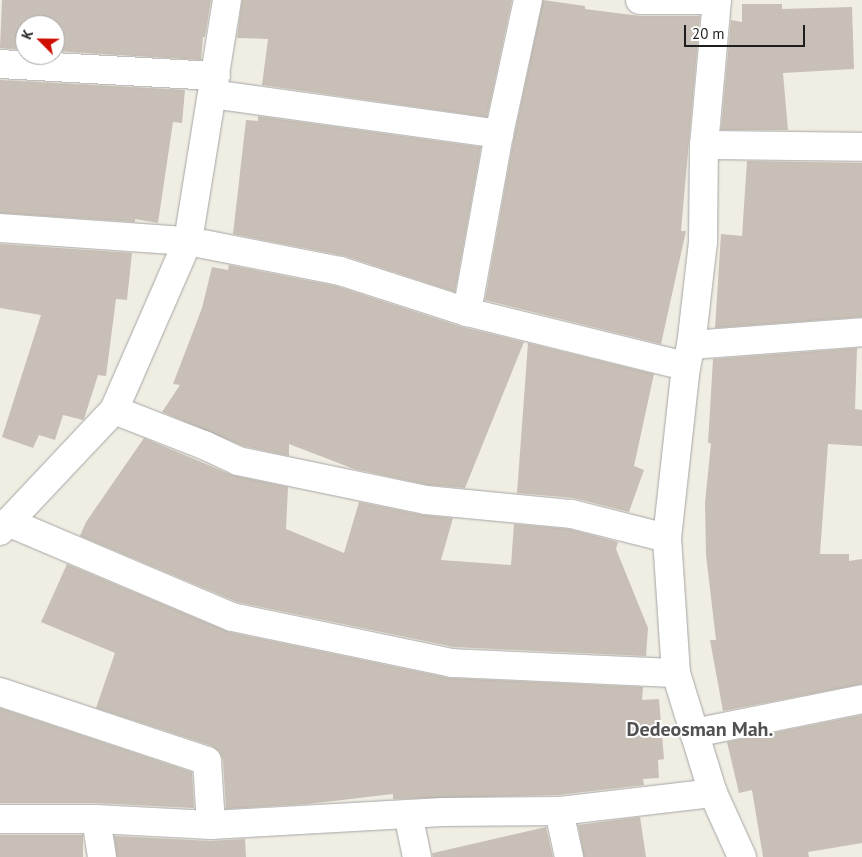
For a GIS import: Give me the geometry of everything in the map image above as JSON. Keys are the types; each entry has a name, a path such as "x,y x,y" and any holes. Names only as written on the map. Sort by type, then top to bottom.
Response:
{"street":[{"path":"227,0 188,241 114,410 4,527 232,617 452,663 676,673"},
{"path":"467,312 499,134 528,0"},
{"path":"640,0 717,0 704,145 703,242 666,538 676,673 712,793 742,857"},
{"path":"0,64 214,85 499,134"},
{"path":"704,145 862,146"},
{"path":"0,228 188,241 340,271 467,312 688,355 862,332"},
{"path":"114,410 204,445 238,461 426,500 572,514 666,538"},
{"path":"0,692 208,761 211,824"},
{"path":"694,733 862,699"},
{"path":"0,819 96,819 211,824 408,814 558,811 712,793"},
{"path":"558,811 569,857"},
{"path":"408,814 417,857"},
{"path":"96,819 102,857"}],"building":[{"path":"2,0 211,0 205,37 203,37 201,60 65,52 65,15 15,15 15,49 0,48"},
{"path":"242,0 512,0 487,117 262,85 268,39 237,38"},
{"path":"543,0 585,6 585,9 640,16 700,16 681,231 686,231 661,344 485,300 514,137"},
{"path":"742,4 782,4 782,9 852,7 854,69 783,73 788,130 721,130 731,20 742,22"},
{"path":"0,80 185,90 182,123 173,122 158,223 135,219 135,222 0,213"},
{"path":"258,116 481,147 455,292 345,256 233,234 246,120 258,121"},
{"path":"747,161 862,163 862,317 715,328 721,234 742,236"},
{"path":"0,244 132,253 127,300 116,299 106,376 98,375 83,420 63,415 55,440 39,435 33,448 2,437 41,315 0,308"},
{"path":"229,265 336,286 462,327 524,342 465,488 428,485 354,469 289,444 289,456 243,446 162,412 180,385 173,384 202,308 212,267 228,270"},
{"path":"528,343 654,374 634,466 644,470 629,512 574,498 517,493"},
{"path":"857,348 855,409 862,410 862,446 828,444 820,554 849,554 849,561 862,559 862,684 723,711 710,640 716,640 706,555 705,503 711,443 708,443 713,359"},
{"path":"144,438 232,475 288,487 286,529 344,553 359,502 423,515 453,518 441,560 511,565 514,524 569,529 618,542 616,549 648,628 646,656 454,647 237,602 80,536 86,522"},
{"path":"67,564 229,632 449,678 643,687 642,700 659,699 664,759 658,760 659,778 643,779 644,785 558,795 393,799 393,794 308,804 226,809 223,760 219,751 212,746 96,708 115,653 41,622"},
{"path":"0,708 192,772 194,808 96,803 0,803"},
{"path":"862,715 862,843 808,852 809,857 763,857 752,790 739,793 727,742"},
{"path":"640,817 646,857 584,857 578,825"},
{"path":"546,827 553,857 433,857 432,853"},
{"path":"0,835 83,835 83,857 0,857"},
{"path":"114,836 210,841 245,839 246,857 117,857"}],"district":[{"name":"Dedeosman Mah.","path":"700,729"}]}
